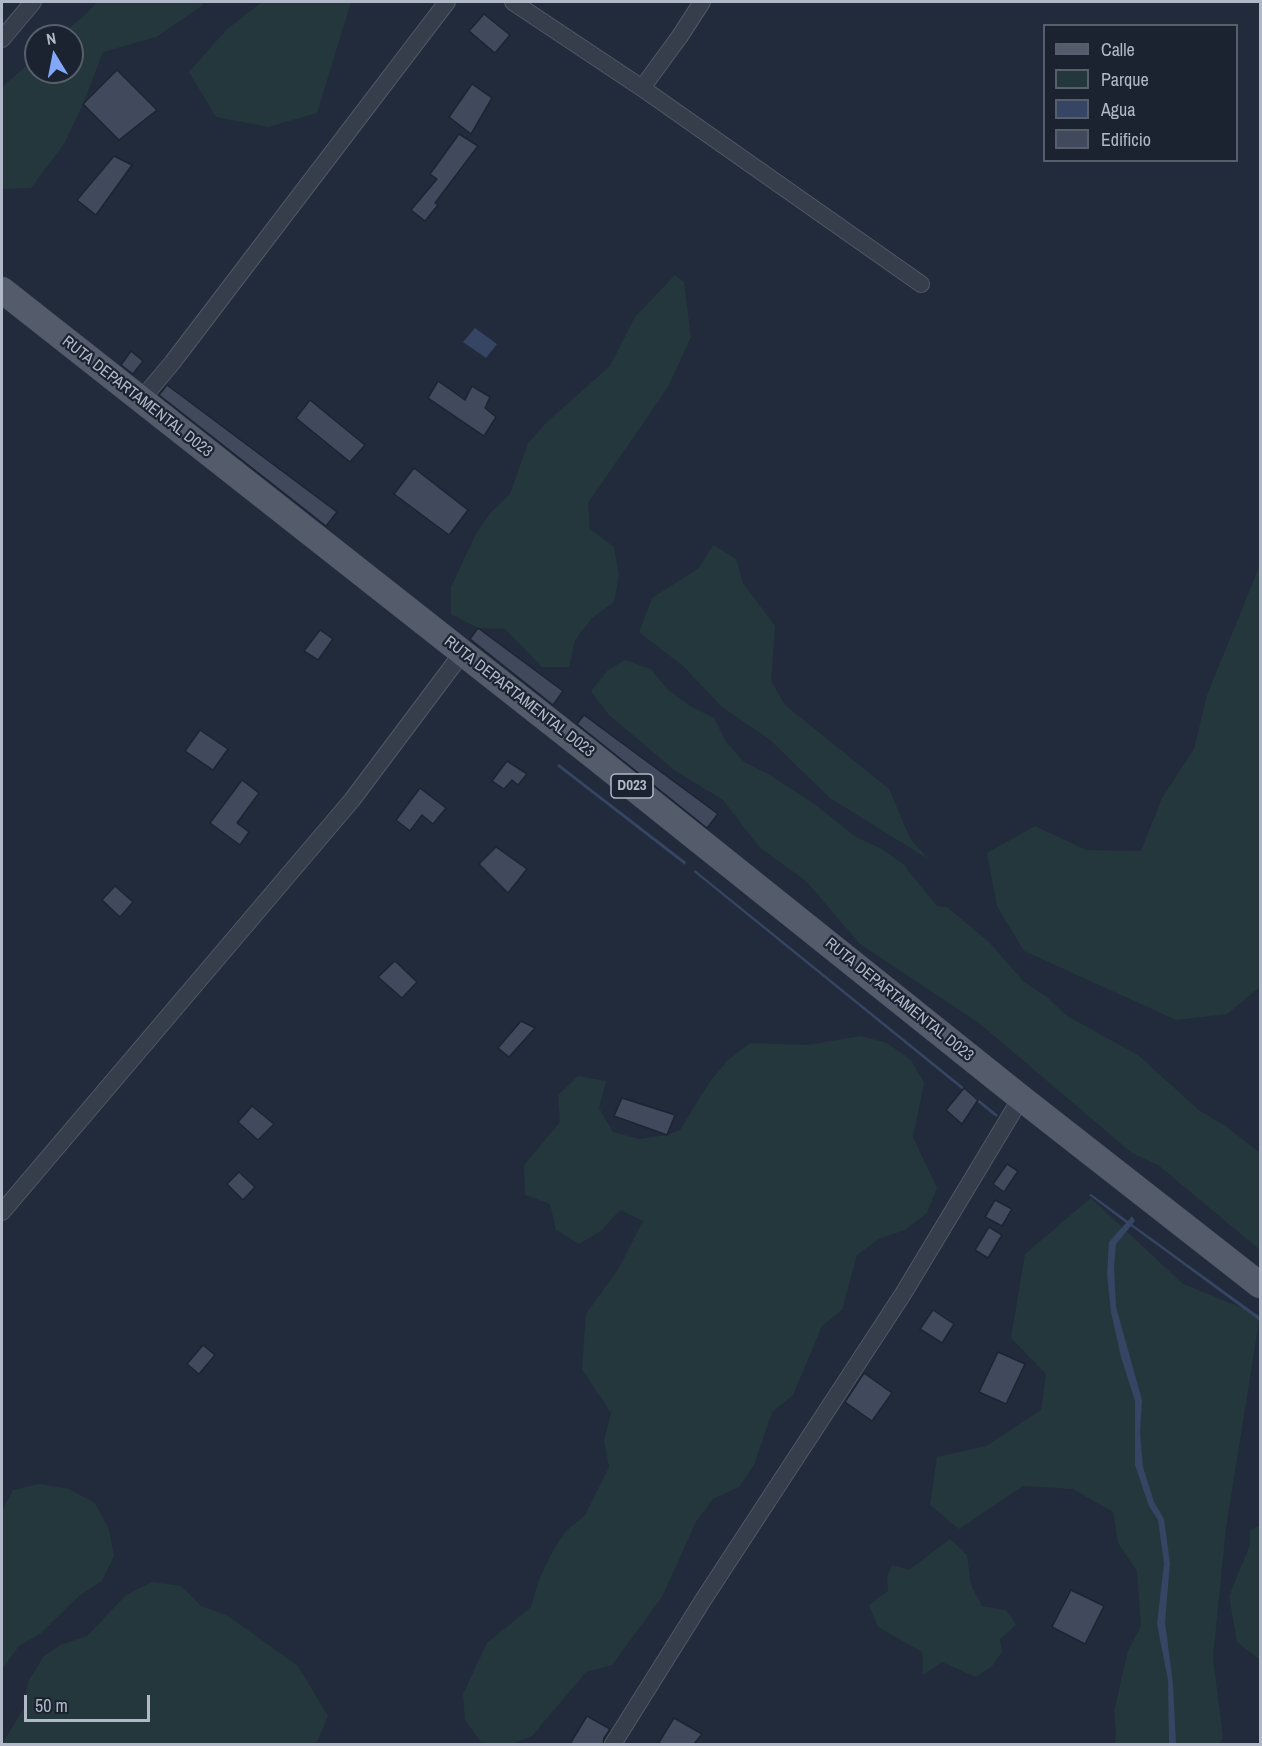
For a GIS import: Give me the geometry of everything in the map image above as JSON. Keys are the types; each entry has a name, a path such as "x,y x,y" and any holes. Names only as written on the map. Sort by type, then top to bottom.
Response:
{"main road":[{"name":"RUTA DEPARTAMENTAL D023","path":"2,290 463,652 1021,1098 1260,1285"}],"street":[{"path":"2,39 33,2"},
{"path":"141,400 447,2"},
{"path":"513,2 642,88 921,284"},
{"path":"642,88 702,2"},
{"path":"2,1212 352,800 463,652"},
{"path":"613,1744 711,1588 903,1294 1021,1098"}],"green space":[{"path":"97,2 205,2 156,37 103,52 83,104 64,144 31,188 2,189 2,87 24,68 24,84 84,84 84,24 74,24"},
{"path":"262,2 351,2 317,113 268,127 216,117 189,72 226,30"},
{"path":"675,275 684,282 691,337 668,387 588,503 590,529 614,547 619,575 614,602 592,618 575,640 569,667 542,667 505,629 478,628 451,614 451,587 475,536 490,513 510,494 528,443 547,422 610,366 635,317"},
{"path":"713,545 736,559 743,583 775,626 771,681 785,705 889,789 910,838 928,859 830,798 769,739 722,707 683,666 639,632 652,598 699,568"},
{"path":"1260,565 1260,987 1227,1014 1176,1020 1024,951 997,906 987,853 1035,826 1086,850 1141,851 1162,798 1194,749 1207,695"},
{"path":"625,660 651,669 668,690 690,706 714,718 726,742 744,762 768,774 813,803 856,837 880,848 903,864 937,906 947,907 989,942 1024,982 1047,997 1067,1016 1138,1055 1200,1111 1224,1125 1260,1153 1260,1250 1158,1165 1132,1153 979,1023 860,944 806,881 759,847 723,800 674,770 608,714 591,691 608,670"},
{"path":"861,1036 887,1043 911,1060 924,1083 913,1137 937,1188 927,1213 905,1230 879,1239 857,1255 842,1310 822,1326 793,1395 772,1412 754,1465 739,1487 713,1499 696,1522 662,1597 612,1665 586,1672 532,1736 512,1744 481,1742 465,1720 463,1694 487,1643 531,1607 539,1580 550,1556 565,1532 585,1515 609,1467 604,1441 611,1413 582,1369 586,1314 619,1268 643,1221 620,1210 601,1231 579,1244 556,1230 550,1204 525,1195 524,1165 560,1122 558,1095 578,1076 606,1081 599,1108 613,1132 639,1139 667,1135 680,1130 709,1083 727,1061 750,1043 807,1045"},
{"path":"1091,1198 1183,1284 1260,1315 1226,1528 1213,1658 1223,1737 1220,1744 1115,1744 1114,1711 1128,1651 1141,1626 1137,1571 1118,1543 1113,1512 1073,1489 1023,1486 959,1529 930,1505 937,1457 986,1446 1041,1410 1046,1374 1011,1338 1025,1254"},
{"path":"39,1484 69,1489 95,1503 109,1529 114,1556 102,1581 80,1595 41,1633 19,1646 3,1668 2,1674 2,1511 13,1490"},
{"path":"1260,1525 1260,1660 1237,1642 1229,1596 1250,1545 1250,1531"},
{"path":"950,1539 967,1555 971,1585 982,1606 1006,1610 1016,1625 1000,1639 1002,1652 992,1666 976,1677 942,1662 923,1675 922,1652 878,1627 869,1605 888,1591 887,1577 892,1565 909,1570"},
{"path":"152,1582 181,1586 201,1606 228,1616 298,1666 328,1716 317,1742 307,1744 2,1744 24,1708 28,1682 43,1657 60,1645 87,1636 126,1595"}],"water":[{"path":"475,328 497,344 486,358 463,342"},
{"path":"559,764 686,862 685,865 557,766"},
{"path":"695,870 998,1115 996,1117 694,872"},
{"path":"1091,1194 1128,1221 1132,1216 1135,1221 1132,1224 1260,1317 1260,1321 1131,1226 1116,1244 1114,1267 1116,1307 1142,1400 1140,1433 1143,1467 1154,1502 1164,1519 1170,1563 1165,1622 1173,1684 1176,1744 1169,1744 1168,1680 1157,1624 1164,1563 1158,1520 1149,1506 1135,1465 1135,1401 1121,1357 1111,1312 1107,1274 1109,1242 1126,1223 1089,1195"}],"building":[{"path":"484,14 510,35 495,53 469,31"},
{"path":"117,70 157,110 119,140 83,104"},
{"path":"472,84 492,98 471,134 449,117"},
{"path":"459,134 478,146 435,203 438,205 425,221 411,210 437,179 430,174"},
{"path":"114,156 132,165 96,215 77,200"},
{"path":"131,351 143,361 133,374 121,365"},
{"path":"438,381 465,400 472,386 490,397 485,408 496,417 484,436 428,398"},
{"path":"167,385 337,512 326,526 159,395"},
{"path":"310,400 365,445 350,462 296,418"},
{"path":"414,468 468,510 449,535 394,494"},
{"path":"478,628 563,691 553,705 470,639"},
{"path":"320,630 333,639 318,660 304,651"},
{"path":"584,715 718,814 707,828 577,724"},
{"path":"200,730 228,749 213,770 185,751"},
{"path":"507,761 527,774 518,785 512,780 504,789 492,781"},
{"path":"242,780 259,793 237,823 249,832 240,845 210,823"},
{"path":"420,788 446,808 433,824 422,815 410,831 396,820"},
{"path":"496,847 527,869 508,893 479,864"},
{"path":"115,886 133,902 120,917 102,900"},
{"path":"395,961 417,982 402,998 378,977"},
{"path":"521,1021 535,1028 509,1057 498,1048"},
{"path":"964,1088 978,1100 962,1124 946,1110"},
{"path":"622,1098 675,1115 667,1135 614,1116"},
{"path":"252,1106 274,1124 258,1140 238,1122"},
{"path":"1007,1164 1018,1171 1004,1192 993,1184"},
{"path":"239,1172 255,1187 243,1200 227,1184"},
{"path":"995,1200 1012,1209 1002,1226 985,1217"},
{"path":"989,1227 1002,1235 988,1258 975,1250"},
{"path":"933,1310 954,1324 942,1343 920,1329"},
{"path":"203,1345 215,1355 199,1374 187,1364"},
{"path":"998,1352 1025,1364 1006,1404 979,1392"},
{"path":"864,1373 892,1393 872,1421 845,1402"},
{"path":"1071,1590 1104,1606 1085,1644 1052,1627"},
{"path":"587,1716 610,1729 603,1744 570,1744"},
{"path":"674,1718 702,1734 694,1744 658,1744"}]}
